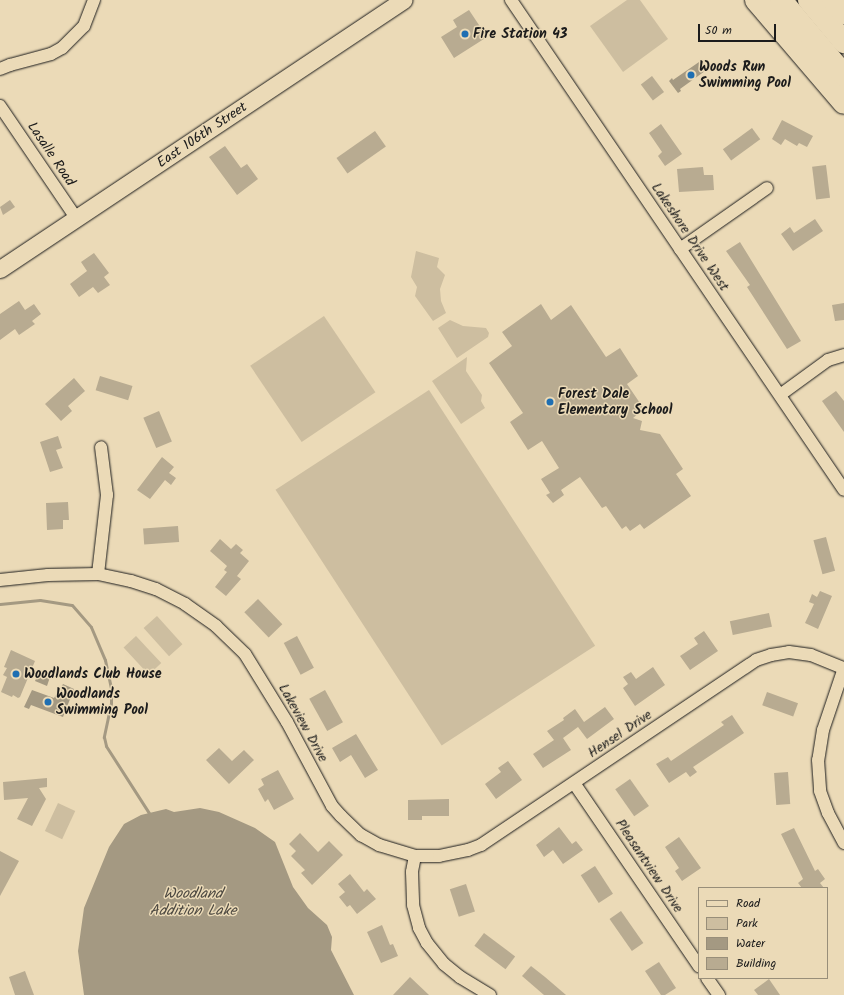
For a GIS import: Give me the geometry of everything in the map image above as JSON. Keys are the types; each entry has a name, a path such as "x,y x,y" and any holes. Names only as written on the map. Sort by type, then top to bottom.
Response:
{"highway":[{"path":"756,0 844,103"},
{"path":"781,0 844,75"},
{"path":"809,0 844,42"},
{"path":"833,0 844,13"}],"street":[{"path":"0,69 51,54 62,48 84,26 94,0"},
{"name":"Lakeshore Drive West","path":"511,0 844,490"},
{"name":"East 106th Street","path":"0,269 401,1"},
{"name":"Lasalle Road","path":"0,106 76,218"},
{"path":"680,249 767,188"},
{"path":"780,394 828,360 844,355"},
{"path":"98,574 107,495 102,447"},
{"name":"Lakeview Drive","path":"0,580 48,575 98,574 131,581 156,589 185,604 216,626 245,654 287,722 332,806 341,816 361,835 378,845 414,856"},
{"name":"Hensel Drive","path":"414,856 439,856 481,845 756,660 771,655 789,652 811,656 844,668"},
{"path":"844,668 823,730 818,760 820,790 828,814 844,843"},
{"name":"Pleasantview Drive","path":"574,783 698,965"},
{"path":"414,856 412,872 413,905 419,928 427,943 444,964 460,977 490,995"},
{"path":"708,979 719,995"}],"green space":[{"path":"627,0 640,0 668,39 623,72 590,26"},
{"path":"416,251 439,258 437,267 445,275 440,289 441,301 446,313 433,321 415,296 417,287 411,277"},
{"path":"324,316 375,392 302,442 250,366"},
{"path":"450,320 463,326 486,328 489,333 488,337 457,358 438,328"},
{"path":"467,357 466,371 482,395 481,401 485,408 461,424 432,381"},
{"path":"429,390 595,646 442,745 276,490"},
{"path":"157,616 182,644 169,656 144,628"},
{"path":"136,636 161,663 149,675 124,648"},
{"path":"58,803 75,811 62,839 45,831"}],"water":[{"name":"Woods Run Swimming Pool","path":"699,62 705,71 680,89 681,91 678,93 669,81 672,78 673,80"},
{"path":"40,670 51,674 47,686 35,681"},
{"name":"Woodlands Swimming Pool","path":"63,684 74,689 63,717 31,705 29,709 24,707 32,690 54,698"},
{"name":"Woodland Addition Lake","path":"200,808 219,812 255,828 275,842 293,887 308,908 327,925 332,937 331,950 354,995 84,995 78,951 84,908 109,847 124,824 141,815 166,809 174,812"}],"building":[{"name":"Fire Station 43","path":"469,10 487,37 454,58 441,37 457,27 453,20"},
{"path":"652,76 664,92 653,100 641,84"},
{"path":"782,120 813,136 807,147 799,143 797,146 785,139 781,145 772,139"},
{"path":"661,124 682,154 665,166 658,156 662,152 649,133"},
{"path":"752,128 760,139 731,160 723,149"},
{"path":"375,131 386,147 347,174 336,158"},
{"path":"225,146 241,168 247,164 258,179 237,195 209,157"},
{"path":"826,165 830,198 816,199 812,167"},
{"path":"703,167 704,175 713,175 714,190 679,192 677,169"},
{"path":"10,200 15,207 3,215 0,207"},
{"path":"815,219 823,231 793,251 781,234 790,227 794,233"},
{"path":"740,242 801,341 787,349 747,287 750,285 726,251"},
{"path":"94,253 109,273 104,277 110,285 98,293 93,287 79,297 70,284 87,271 81,262"},
{"path":"19,301 25,310 34,304 41,314 32,321 35,324 19,335 15,329 0,340 0,314"},
{"path":"844,303 844,320 835,321 832,305"},
{"path":"541,304 551,320 571,305 606,357 620,348 638,376 627,384 644,409 633,418 642,421 640,430 660,434 683,469 676,474 691,496 644,529 640,524 630,531 626,526 622,529 606,506 602,508 580,477 561,490 564,495 553,503 546,495 550,493 541,479 559,468 542,441 528,450 510,422 523,413 489,363 512,346 502,332"},
{"path":"100,376 133,386 128,400 96,390"},
{"path":"74,378 85,391 68,406 72,411 61,421 45,404"},
{"path":"836,391 844,401 844,432 822,401"},
{"path":"159,411 172,441 156,448 143,418"},
{"path":"58,436 62,448 56,450 63,468 50,472 40,442"},
{"path":"162,457 174,467 169,473 176,478 171,485 165,480 150,499 137,490"},
{"path":"68,502 69,520 63,520 63,529 47,530 46,503"},
{"path":"178,526 179,542 144,544 143,528"},
{"path":"826,537 835,571 823,574 813,540"},
{"path":"220,539 231,549 236,544 243,550 240,553 249,561 237,576 241,579 226,596 215,587 227,572 224,570 227,566 210,551"},
{"path":"820,591 832,596 818,629 805,623 814,604 809,602 812,594 817,597"},
{"path":"258,599 282,624 269,637 244,612"},
{"path":"769,613 772,627 733,635 730,621"},
{"path":"704,631 718,651 690,670 680,656 698,644 694,638"},
{"path":"297,636 314,668 301,675 284,643"},
{"name":"Woodlands Club House","path":"11,650 35,661 20,697 18,698 1,692 7,677 3,675 7,668 4,667"},
{"path":"653,667 665,685 635,706 623,688 628,684 623,677 631,672 636,679"},
{"path":"325,690 343,722 327,731 309,699"},
{"path":"767,692 798,703 793,716 762,705"},
{"path":"605,707 614,719 587,739 578,727 563,738 571,750 543,768 533,754 554,740 547,731 564,720 563,718 575,709 584,722"},
{"path":"732,715 744,733 693,767 697,772 690,777 686,772 669,783 656,764 668,757 671,761 724,725 721,722"},
{"path":"356,734 378,770 365,778 351,755 340,762 332,748"},
{"path":"219,748 232,761 244,750 254,760 229,784 206,760"},
{"path":"508,761 522,780 496,799 485,784 501,772 498,768"},
{"path":"278,770 294,799 274,810 268,799 265,802 258,789 264,785 261,779"},
{"path":"788,772 790,804 776,805 774,773"},
{"path":"47,778 47,787 39,788 46,799 32,826 17,819 28,798 4,800 3,782"},
{"path":"630,779 649,806 634,816 615,789"},
{"path":"449,799 449,816 422,816 422,820 408,820 408,800"},
{"path":"559,827 572,844 576,841 583,850 563,864 553,850 544,857 536,845"},
{"path":"794,828 815,871 818,869 825,879 820,883 823,887 801,887 798,883 803,879 781,834"},
{"path":"300,833 318,852 329,841 343,855 312,885 301,873 305,870 291,856 296,851 289,844"},
{"path":"679,837 701,868 682,881 675,871 679,868 665,847"},
{"path":"0,851 19,861 0,896"},
{"path":"595,866 613,894 599,903 581,875"},
{"path":"350,874 364,892 367,889 376,899 357,914 350,905 347,907 339,897 345,892 338,884"},
{"path":"466,884 475,912 459,917 450,889"},
{"path":"621,911 643,943 632,951 610,919"},
{"path":"382,925 390,945 393,944 398,956 381,963 367,932"},
{"path":"484,933 515,956 506,969 474,946"},
{"path":"659,962 676,988 665,995 661,995 645,971"},
{"path":"531,966 566,995 544,995 522,976"},
{"path":"25,971 34,995 15,995 9,977"},
{"path":"410,977 429,995 393,995"},
{"path":"769,979 780,995 758,995 754,990"}],"waterway":[{"path":"0,604 40,600 72,605 91,627 105,660 111,688 111,703 104,737 106,746 149,813"}],"place":[{"name":"Fire Station 43","path":"465,34"},
{"name":"Woods Run Swimming Pool","path":"691,75"},
{"name":"Forest Dale Elementary School","path":"550,402"},
{"name":"Woodlands Club House","path":"16,674"},
{"name":"Woodlands Swimming Pool","path":"48,702"}]}
